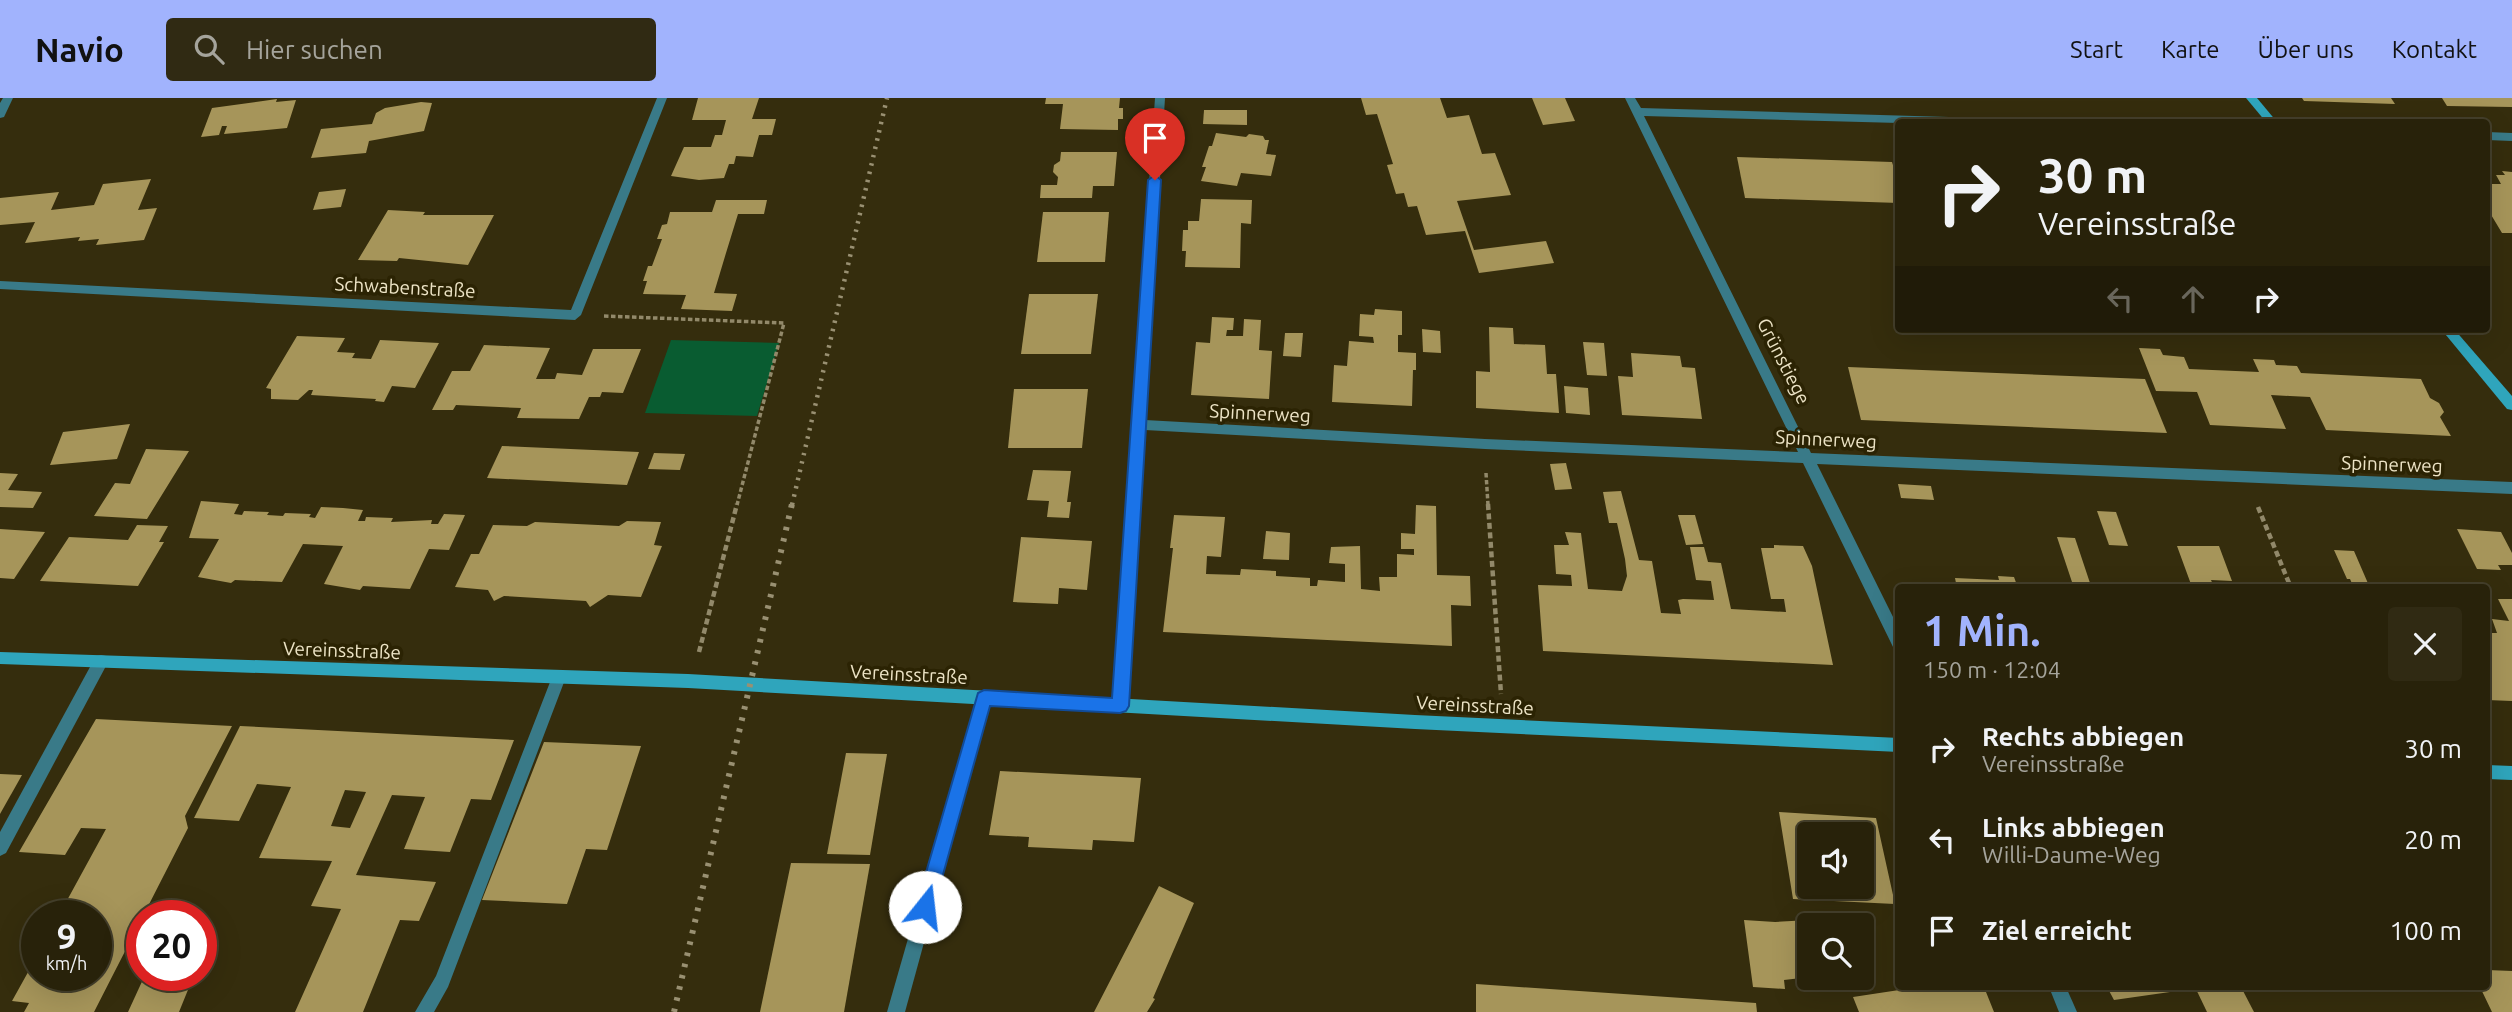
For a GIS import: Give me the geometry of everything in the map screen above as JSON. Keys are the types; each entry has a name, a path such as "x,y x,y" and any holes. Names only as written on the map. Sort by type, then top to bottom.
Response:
{"street":[{"path":"0,114 8,98"},
{"path":"575,315 662,98"},
{"path":"1120,706 1160,98"},
{"name":"Grünstiege","path":"1630,98 1895,636"},
{"path":"2251,98 2269,119"},
{"path":"1636,112 1895,119"},
{"path":"2490,136 2512,137"},
{"name":"Schwabenstraße","path":"0,285 575,315"},
{"path":"2451,333 2512,405"},
{"name":"Spinnerweg","path":"1139,425 1485,444 2512,488"},
{"name":"Vereinsstraße","path":"0,658 688,681 1503,727 1895,745"},
{"path":"0,848 101,661"},
{"path":"424,1012 442,981 559,677"},
{"path":"896,1012 984,698"},
{"path":"2490,772 2512,773"},
{"path":"2058,990 2068,1012"}],"path":[{"path":"575,315 784,323 702,643 688,681"},
{"path":"1485,444 1503,727"},
{"path":"2246,477 2289,584"}],"green space":[{"path":"671,340 779,343 757,416 645,413"}],"building":[{"path":"698,98 759,98 752,119 776,119 772,135 759,135 753,157 736,156 734,164 729,164 724,178 699,180 671,176 684,147 711,147 715,135 722,135 726,120 692,120"},
{"path":"1046,98 1120,98 1119,108 1123,108 1123,119 1118,119 1118,130 1060,129 1063,104 1045,104"},
{"path":"1361,98 1440,98 1447,118 1469,115 1482,154 1495,153 1511,195 1457,201 1474,250 1546,241 1554,263 1479,273 1465,231 1426,235 1417,206 1408,207 1404,193 1396,194 1387,165 1393,164 1377,114 1366,115"},
{"path":"1532,98 1565,98 1575,121 1543,125"},
{"path":"2302,98 2391,98 2395,104 2304,101"},
{"path":"2442,98 2512,98 2512,107 2447,106"},
{"path":"277,99 276,102 296,100 287,128 224,134 227,126 222,126 219,135 201,137 212,108"},
{"path":"421,102 432,103 424,131 369,141 366,153 311,158 321,129 372,124 376,113 385,108"},
{"path":"1204,110 1247,110 1247,125 1203,124"},
{"path":"1216,133 1246,137 1249,134 1263,136 1265,140 1269,140 1266,154 1276,155 1271,176 1241,173 1237,186 1201,181 1206,167 1202,167"},
{"path":"1061,152 1117,152 1114,186 1093,186 1092,198 1040,198 1041,185 1057,185 1058,177 1053,172 1054,165 1060,161"},
{"path":"1737,157 1892,162 1895,172 1895,203 1745,198"},
{"path":"2502,171 2512,172 2512,233 2502,233 2490,213 2490,184 2501,184 2496,175 2505,175"},
{"path":"151,179 138,210 157,208 144,240 96,245 99,239 78,241 80,237 25,243 35,222 0,225 0,198 59,192 51,210 94,205 103,184"},
{"path":"346,189 341,207 313,210 319,192"},
{"path":"1201,199 1252,200 1251,224 1241,223 1240,268 1185,267 1186,251 1182,251 1183,230 1188,230 1188,221 1199,221"},
{"path":"716,200 767,200 764,214 738,214 714,293 737,294 732,311 681,309 686,295 643,294 647,281 643,281 648,266 652,266 662,239 657,239 662,225 667,224 670,212 712,212"},
{"path":"388,210 425,212 423,215 494,215 468,265 399,258 397,261 358,260"},
{"path":"1043,212 1109,212 1105,262 1037,262"},
{"path":"1029,294 1098,294 1091,354 1021,354"},
{"path":"1375,309 1402,311 1402,335 1398,335 1398,352 1416,353 1412,406 1332,402 1334,365 1347,366 1349,341 1374,343 1373,337 1359,336 1360,314 1374,315"},
{"path":"1212,317 1234,318 1233,330 1227,330 1226,336 1243,336 1244,319 1261,320 1259,350 1272,351 1269,399 1191,395 1196,342 1210,343"},
{"path":"1489,327 1513,328 1514,344 1545,345 1547,374 1556,374 1559,413 1476,408 1476,371 1490,372"},
{"path":"1422,329 1440,331 1441,353 1423,352"},
{"path":"1285,333 1303,333 1301,357 1283,356"},
{"path":"297,336 345,338 337,352 355,353 352,358 371,359 380,340 439,343 415,388 392,386 384,402 375,401 376,399 311,395 313,390 309,390 298,400 271,399 271,389 266,388"},
{"path":"1583,342 1604,343 1607,376 1587,375"},
{"path":"484,345 550,348 536,379 555,379 557,373 582,375 593,349 641,349 623,393 602,392 600,397 589,397 579,419 517,418 521,408 456,405 453,410 432,410 452,371 470,371"},
{"path":"2139,348 2160,349 2163,355 2184,357 2189,369 2259,372 2253,359 2274,360 2276,365 2297,366 2301,373 2421,379 2430,398 2439,403 2444,412 2440,417 2451,436 2326,430 2310,397 2271,395 2286,429 2210,425 2197,392 2156,391"},
{"path":"1631,353 1680,356 1682,367 1695,368 1702,419 1622,415 1618,376 1633,377"},
{"path":"1848,367 2145,379 2167,433 1861,420"},
{"path":"1564,386 1588,388 1590,415 1566,413"},
{"path":"1014,389 1088,389 1082,448 1008,448"},
{"path":"130,424 117,459 50,465 63,432"},
{"path":"502,446 639,452 627,485 487,478"},
{"path":"146,449 189,451 147,519 94,516 115,483 130,484"},
{"path":"654,453 685,454 680,470 648,469"},
{"path":"1566,463 1572,489 1555,490 1550,464"},
{"path":"1033,470 1071,471 1067,502 1071,502 1069,518 1047,517 1049,501 1027,500"},
{"path":"0,473 18,474 8,490 42,492 33,508 0,507"},
{"path":"1898,484 1931,486 1934,500 1901,498"},
{"path":"1621,491 1639,560 1652,561 1661,613 1681,614 1678,600 1714,600 1711,581 1696,580 1690,547 1704,547 1708,562 1721,563 1731,609 1786,612 1784,599 1771,599 1761,548 1774,548 1774,545 1803,546 1812,566 1833,665 1543,651 1538,585 1572,586 1571,575 1556,574 1554,545 1569,545 1565,532 1581,533 1588,589 1622,591 1627,576 1625,559 1617,523 1609,523 1603,492"},
{"path":"201,501 239,504 234,514 242,515 244,511 269,512 267,515 311,514 309,517 315,518 321,507 343,508 363,510 358,521 365,521 366,517 393,518 391,522 432,520 431,524 438,524 444,514 465,515 449,550 429,549 410,589 363,586 360,590 324,584 343,546 303,544 282,582 235,580 231,583 198,577 219,539 189,538"},
{"path":"1416,505 1436,506 1437,575 1470,576 1471,606 1451,605 1452,646 1163,632 1174,515 1225,517 1221,557 1207,556 1206,574 1240,575 1241,569 1276,571 1276,576 1310,578 1310,586 1317,586 1318,580 1345,582 1345,564 1329,563 1331,547 1360,546 1361,589 1380,591 1379,577 1397,577 1397,554 1414,555 1414,549 1401,549 1401,533 1415,534"},
{"path":"2097,511 2116,512 2128,546 2109,545"},
{"path":"1678,515 1695,515 1703,544 1686,545"},
{"path":"627,521 661,522 654,545 662,546 641,597 608,595 590,607 586,601 504,596 494,601 488,590 455,587 471,554 479,554 493,525 527,526 535,522 619,526"},
{"path":"137,525 168,526 159,542 164,542 138,586 40,581 69,537 128,540"},
{"path":"0,529 45,532 14,579 0,578"},
{"path":"2457,529 2501,532 2512,553 2512,565 2498,565 2501,570 2477,569"},
{"path":"1266,531 1290,533 1289,560 1263,559"},
{"path":"1021,537 1092,541 1087,590 1059,588 1058,604 1013,602"},
{"path":"2057,537 2075,538 2090,583 2058,582 2072,582"},
{"path":"2177,546 2219,546 2232,581 2211,580 2213,584 2191,584"},
{"path":"2334,550 2354,551 2368,584 2352,584 2347,579"},
{"path":"1998,576 2014,577 2017,584 1956,584 1955,578 1999,580"},
{"path":"2498,599 2512,599 2512,701 2490,700 2490,633 2497,633 2492,619 2509,621"},
{"path":"96,719 232,726 185,816 188,828 151,900 126,900 126,949 112,977 112,900 67,900 106,829 81,828 65,855 19,852"},
{"path":"240,726 514,740 491,800 471,799 450,852 404,849 425,797 392,795 356,875 436,882 419,921 400,920 363,1012 295,1012 341,909 311,906 332,861 259,858 291,787 257,784 239,821 194,818","holes":["345,790 366,792 350,828 331,826"]},
{"path":"544,742 641,746 607,850 586,849 567,904 482,900"},
{"path":"846,753 887,754 870,855 827,854"},
{"path":"1000,771 1141,778 1134,842 1093,840 1092,850 1028,847 1029,837 989,835"},
{"path":"0,774 22,775 0,814"},
{"path":"1779,812 1876,818 1895,904 1793,899"},
{"path":"791,863 870,864 844,1012 760,1012"},
{"path":"1159,886 1194,903 1153,998 1155,999 1147,1012 1094,1012"},
{"path":"1744,920 1797,921 1797,978 1784,980 1785,989 1753,987"},
{"path":"2490,970 2512,971 2512,1012 2492,1012 2481,990 2490,990"},
{"path":"1476,984 1756,1003 1757,1012 1476,1012"},
{"path":"21,985 21,991 105,991 94,1012 24,1012 29,1003 12,1001"},
{"path":"1899,990 1985,990 1994,1012 1859,1012 1853,997"},
{"path":"2109,990 2177,991 2114,1000"},
{"path":"2196,990 2243,990 2254,1012 2207,1012"},
{"path":"138,991 188,991 179,1012 128,1012"}],"railway":[{"path":"792,505 887,98"},
{"path":"674,1012 792,504"}],"route":[{"path":"925,907 984,698 1120,706 1155,180"}]}
